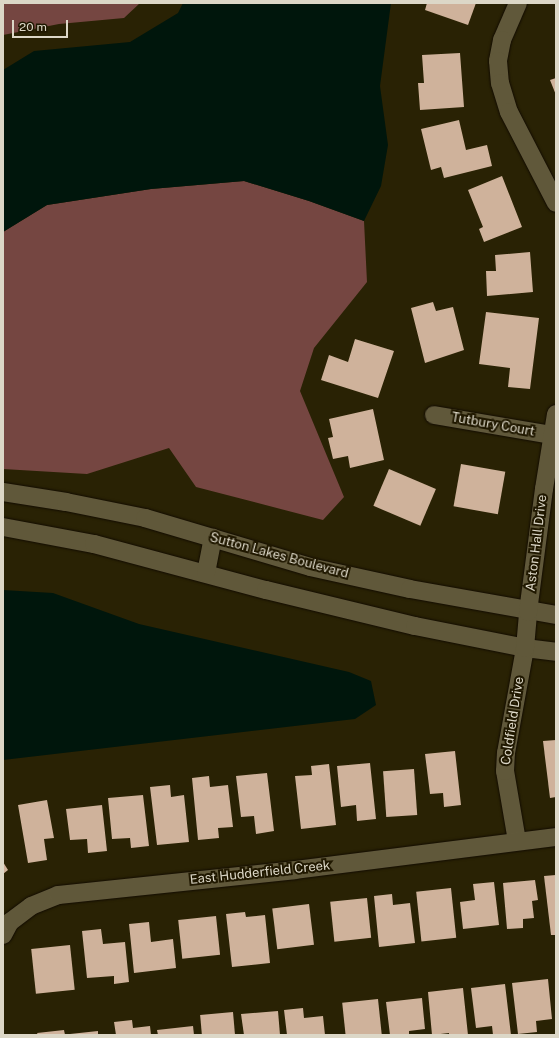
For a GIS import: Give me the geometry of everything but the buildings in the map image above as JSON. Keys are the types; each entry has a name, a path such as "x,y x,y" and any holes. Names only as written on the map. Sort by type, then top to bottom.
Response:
{"street":[{"path":"518,4 502,40 498,61 500,83 509,112 556,203"},
{"name":"Aston Hall Drive","path":"525,648 528,612 556,414"},
{"name":"Tutbury Court","path":"434,415 552,435"},
{"name":"Sutton Lakes Boulevard","path":"3,492 66,502 145,518 310,567 410,589 528,612 556,615"},
{"path":"3,527 94,544 415,626 525,648 556,652"},
{"path":"206,573 213,538"},
{"name":"Coldfield Drive","path":"517,841 505,771 506,753 525,648"},
{"name":"East Hudderfield Creek","path":"6,929 30,906 58,895 295,870 556,837"}],"shaded area":[{"path":"3,3 140,3 124,18 59,24 3,35"},
{"path":"183,3 391,3 380,86 388,145 381,186 364,221 309,201 244,181 151,189 47,205 3,232 3,70 34,51 130,42 178,13"},
{"path":"244,181 309,201 364,221 367,282 314,348 300,391 344,497 323,520 196,487 169,448 87,474 3,469 3,232 47,205 151,189"},
{"path":"3,590 53,593 139,624 349,672 371,681 376,705 355,719 3,760"}]}
